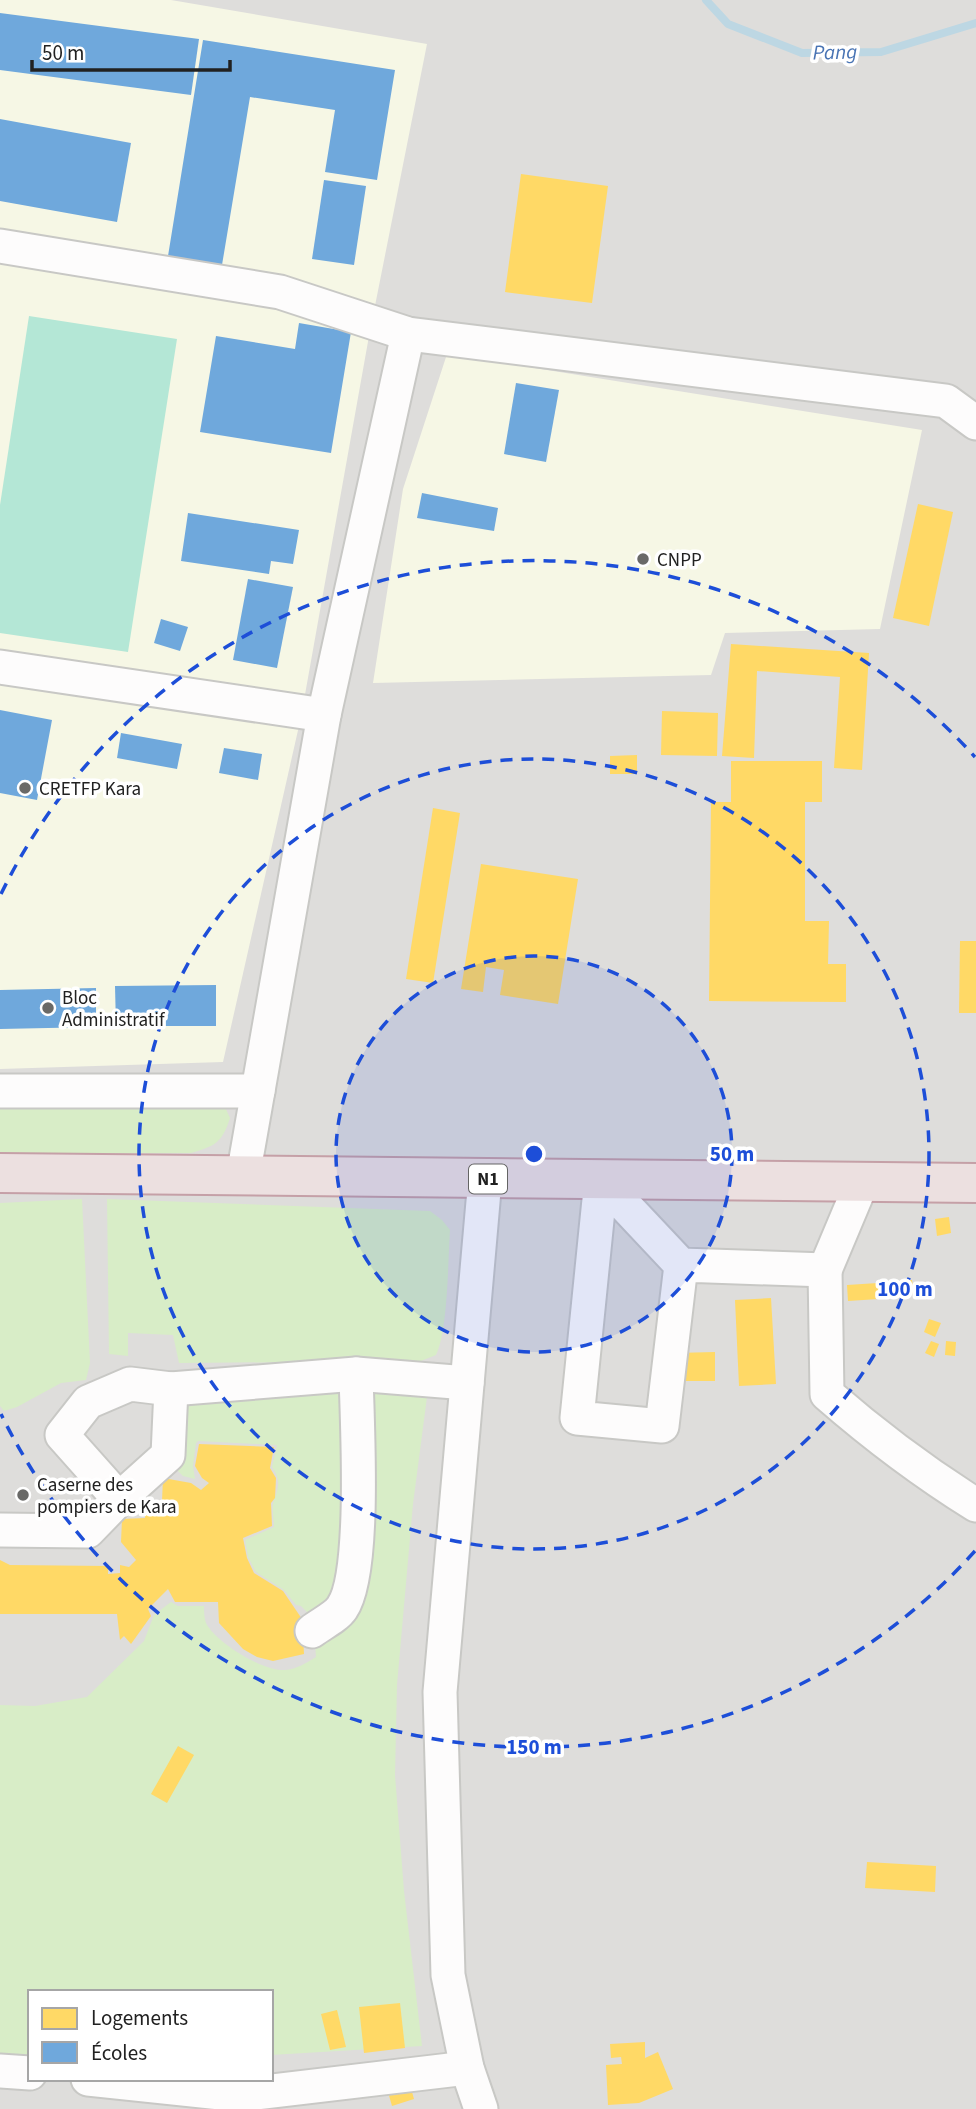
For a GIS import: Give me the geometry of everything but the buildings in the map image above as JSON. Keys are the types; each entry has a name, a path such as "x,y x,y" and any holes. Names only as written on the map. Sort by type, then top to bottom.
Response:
{"highway":[{"name":"N1","path":"0,1173 976,1183"}],"street":[{"path":"0,246 280,292 408,334 946,401 976,423"},
{"path":"243,1176 324,715 408,334"},
{"path":"0,667 324,715"},
{"path":"0,1091 258,1091"},
{"path":"481,2109 467,2068 448,1975 440,1692 485,1179"},
{"path":"601,1180 577,1418 662,1426 681,1265"},
{"path":"601,1180 681,1265 825,1270"},
{"path":"862,1182 825,1270 827,1394 930,1477 976,1505"},
{"path":"120,1499 62,1435 88,1402 130,1384 171,1389 356,1374 467,1383"},
{"path":"312,1631 342,1609 354,1578 358,1508 356,1374"},
{"path":"0,1530 88,1531 168,1455 171,1389"},
{"path":"107,2081 239,2095 467,2068"},
{"path":"0,2071 28,2073"}],"shaded area":[{"path":"0,0 976,0 976,2109 0,2109"},
{"path":"0,0 171,0 427,44 369,336 301,717 223,1062 0,1069"},
{"name":"CNPP","path":"447,354 922,430 880,629 725,633 711,675 373,683 403,489"}],"green space":[{"path":"29,316 177,339 128,652 0,633 0,505"},
{"path":"0,1106 225,1107 230,1118 224,1133 216,1142 191,1153 0,1154"},
{"path":"82,1199 90,1363 86,1380 61,1383 17,1407 4,1411 0,1406 0,1203"},
{"path":"107,1199 430,1211 450,1230 445,1313 436,1355 421,1361 179,1363 173,1335 128,1333 128,1356 109,1354"},
{"path":"388,1390 421,1391 427,1397 413,1504 397,1685 395,1775 404,1891 422,2046 273,2055 273,1990 28,1990 28,2055 0,2055 0,1705 35,1706 87,1697 144,1641 154,1615 171,1602 178,1606 204,1606 206,1623 219,1639 265,1666 285,1670 316,1657 313,1618 301,1606 296,1605 284,1590 256,1572 248,1557 245,1540 274,1527 273,1506 278,1481 272,1467 277,1445 198,1441 193,1466 195,1479 183,1476 174,1467 177,1398 338,1392 368,1394"}],"waterway":[{"name":"Pang","path":"706,0 728,24 802,53 881,52 976,23"}],"place":[{"name":"CNPP","path":"643,559"},
{"name":"CRETFP Kara","path":"25,788"},
{"name":"Bloc Administratif","path":"48,1008"},
{"name":"Caserne des pompiers de Kara","path":"23,1495"}]}
